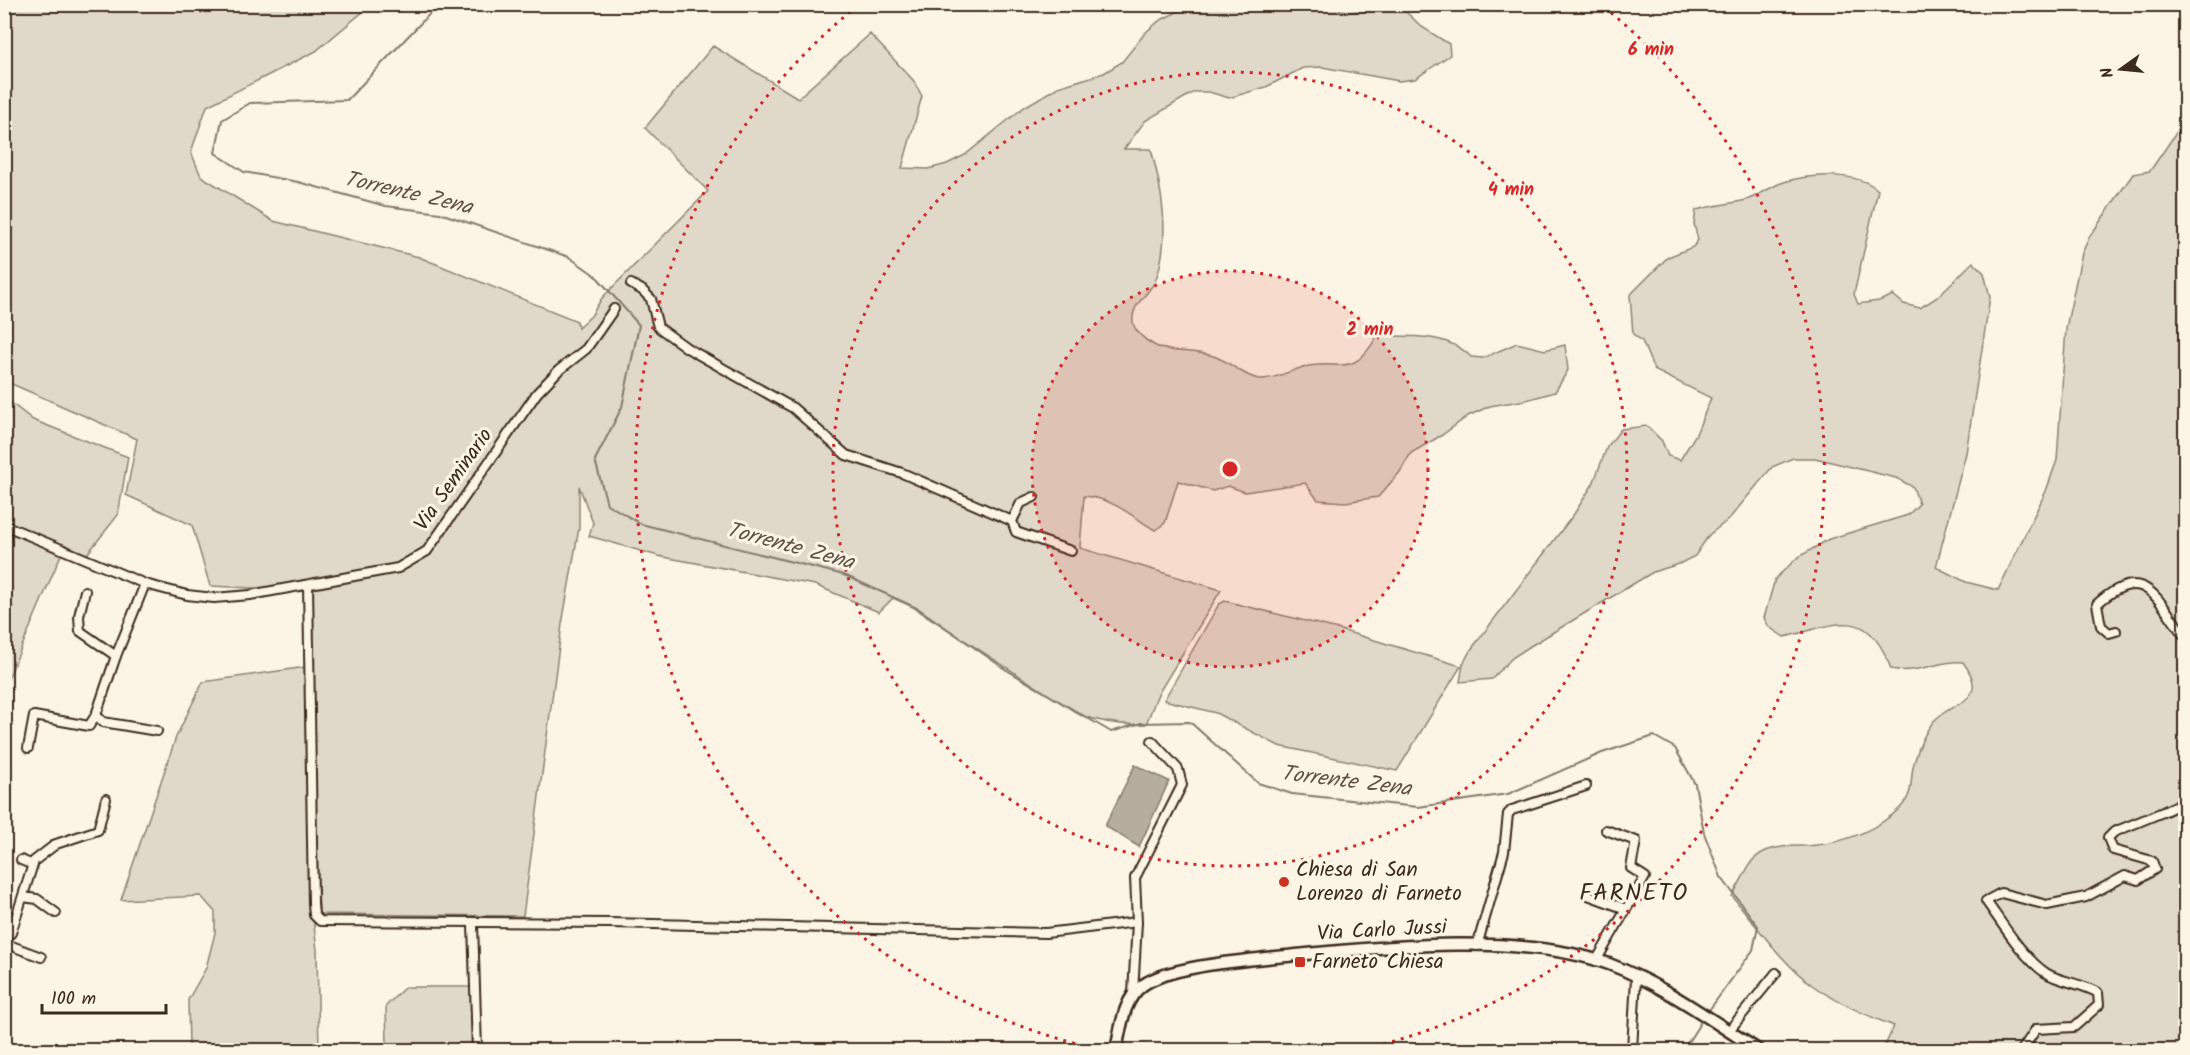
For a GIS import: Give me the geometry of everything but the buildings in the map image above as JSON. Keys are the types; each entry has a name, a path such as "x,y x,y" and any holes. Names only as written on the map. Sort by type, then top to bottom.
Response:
{"street":[{"path":"631,284 651,299 658,327 687,348 792,408 846,456 902,473 1012,521 1016,532 1071,551"},
{"name":"Via Seminario","path":"4,525 145,584 187,595 214,598 250,596 398,568 427,551 537,393 558,371 586,350 614,309"},
{"path":"1012,521 1021,503 1034,496"},
{"path":"28,748 34,716 89,726 96,715 116,656 145,584"},
{"path":"2116,630 2109,633 2101,626 2097,604 2113,590 2136,584 2150,589 2186,638"},
{"path":"308,585 314,915 320,921 473,924 610,923 1046,933 1137,922"},
{"path":"86,591 79,616 80,631 116,656"},
{"path":"96,715 103,722 157,731"},
{"path":"1116,1050 1128,1002 1133,994 1137,922 1135,878 1182,785 1178,769 1152,741"},
{"path":"1477,946 1504,852 1508,814 1512,810 1586,786"},
{"path":"2022,1050 2036,1029 2074,1027 2098,1005 2098,993 2085,985 2046,973 2015,941 1986,901 2001,893 2047,905 2085,897 2125,876 2138,880 2155,869 2152,861 2113,850 2108,838 2114,832 2178,805 2186,794"},
{"path":"41,957 4,940 11,933 33,865 56,844 98,830 106,799"},
{"path":"1596,961 1645,877 1630,868 1636,841 1606,830"},
{"path":"21,860 33,865"},
{"path":"1588,895 1626,909"},
{"path":"22,897 37,899 56,913"},
{"path":"473,924 477,1050"},
{"name":"Via Carlo Jussi","path":"1133,994 1144,984 1213,964 1401,947 1477,946 1532,949 1596,961 1636,978 1687,1006 1758,1050"},
{"path":"1732,1027 1776,974"},
{"path":"1632,1050 1636,978"}],"shaded area":[{"path":"5,4 371,5 316,51 207,106 191,152 201,176 273,221 419,257 577,321 578,328 591,316 602,298 708,191 645,128 713,46 798,98 870,34 913,80 922,96 902,168 928,169 947,164 965,155 1024,107 1058,87 1104,73 1122,62 1145,33 1159,21 1191,5 1309,4 1311,7 1326,6 1351,12 1390,7 1406,12 1422,27 1449,44 1450,55 1415,79 1399,81 1322,67 1303,68 1266,87 1229,98 1209,92 1194,92 1145,121 1124,149 1151,149 1159,180 1164,230 1161,263 1156,279 1134,310 1134,325 1144,338 1160,348 1200,353 1221,359 1249,376 1260,379 1271,378 1304,367 1353,363 1361,358 1377,336 1415,336 1440,340 1462,349 1471,357 1483,358 1517,343 1545,350 1565,345 1568,370 1555,392 1490,406 1468,416 1411,453 1400,472 1378,497 1345,502 1318,500 1305,483 1245,492 1228,486 1213,491 1178,481 1165,523 1155,530 1113,504 1084,496 1080,548 1221,590 1158,694 1146,724 1113,723 1080,715 913,607 893,598 879,612 815,585 658,556 589,536 593,523 579,486 579,528 562,624 523,916 319,914 314,754 313,917 317,950 319,1050 189,1050 188,1000 206,968 215,933 215,912 201,896 121,900 176,737 203,682 313,666 312,591 210,586 192,525 126,495 137,439 5,381"},
{"path":"2185,120 2185,1050 1883,1050 1894,1026 1830,997 1800,976 1732,896 1752,861 1766,851 1774,848 1839,841 1861,833 1891,816 1907,798 1916,758 1930,726 1940,715 1966,700 1971,693 1973,686 1971,675 1963,662 1909,670 1891,669 1882,648 1872,634 1861,627 1835,624 1784,637 1769,627 1764,618 1775,579 1797,558 1829,539 1908,515 1919,504 1913,487 1896,478 1815,458 1793,458 1772,467 1729,519 1709,535 1695,556 1653,572 1532,645 1512,658 1492,679 1460,682 1463,664 1470,651 1574,514 1593,484 1607,447 1621,429 1647,426 1662,441 1668,456 1680,460 1696,434 1711,398 1654,370 1642,341 1633,334 1630,295 1668,257 1693,247 1698,240 1694,224 1696,210 1746,200 1779,184 1807,177 1846,177 1869,184 1878,190 1854,294 1858,304 1879,301 1893,295 1904,304 1920,308 1936,298 1973,262 1984,273 1990,297 1966,453 1936,567 1966,582 1998,590 2046,491 2057,460 2066,328 2082,253 2090,236 2133,174 2150,171"},
{"path":"5,398 33,420 128,457 118,515 84,558 63,550 5,686"},
{"path":"1225,601 1334,628 1461,666 1397,771 1279,746 1216,713 1164,700 1219,604"},
{"path":"1135,765 1169,781 1139,847 1105,826"},
{"path":"405,987 474,987 479,1050 340,1050 387,1046 386,1006"}],"waterway":[{"name":"Torrente Zena","path":"439,4 347,100 250,103 222,120 215,153 244,172 298,182 386,206 440,213 569,257 596,276 639,325 622,407 595,460 607,504 641,524 844,575 919,609 1005,669 1111,732 1141,723 1190,722 1258,783 1292,794 1418,807 1508,794 1602,753 1654,736 1675,748 1695,784 1704,833 1721,877 1758,926 1753,950 1707,1013"},
{"name":"Torrente Zena","path":"1683,1050 1704,1017"}],"place":[{"name":"Chiesa di San Lorenzo di Farneto","path":"1284,882"},
{"name":"Farneto Chiesa","path":"1300,962"}],"district":[{"name":"FARNETO","path":"1634,893"}]}
